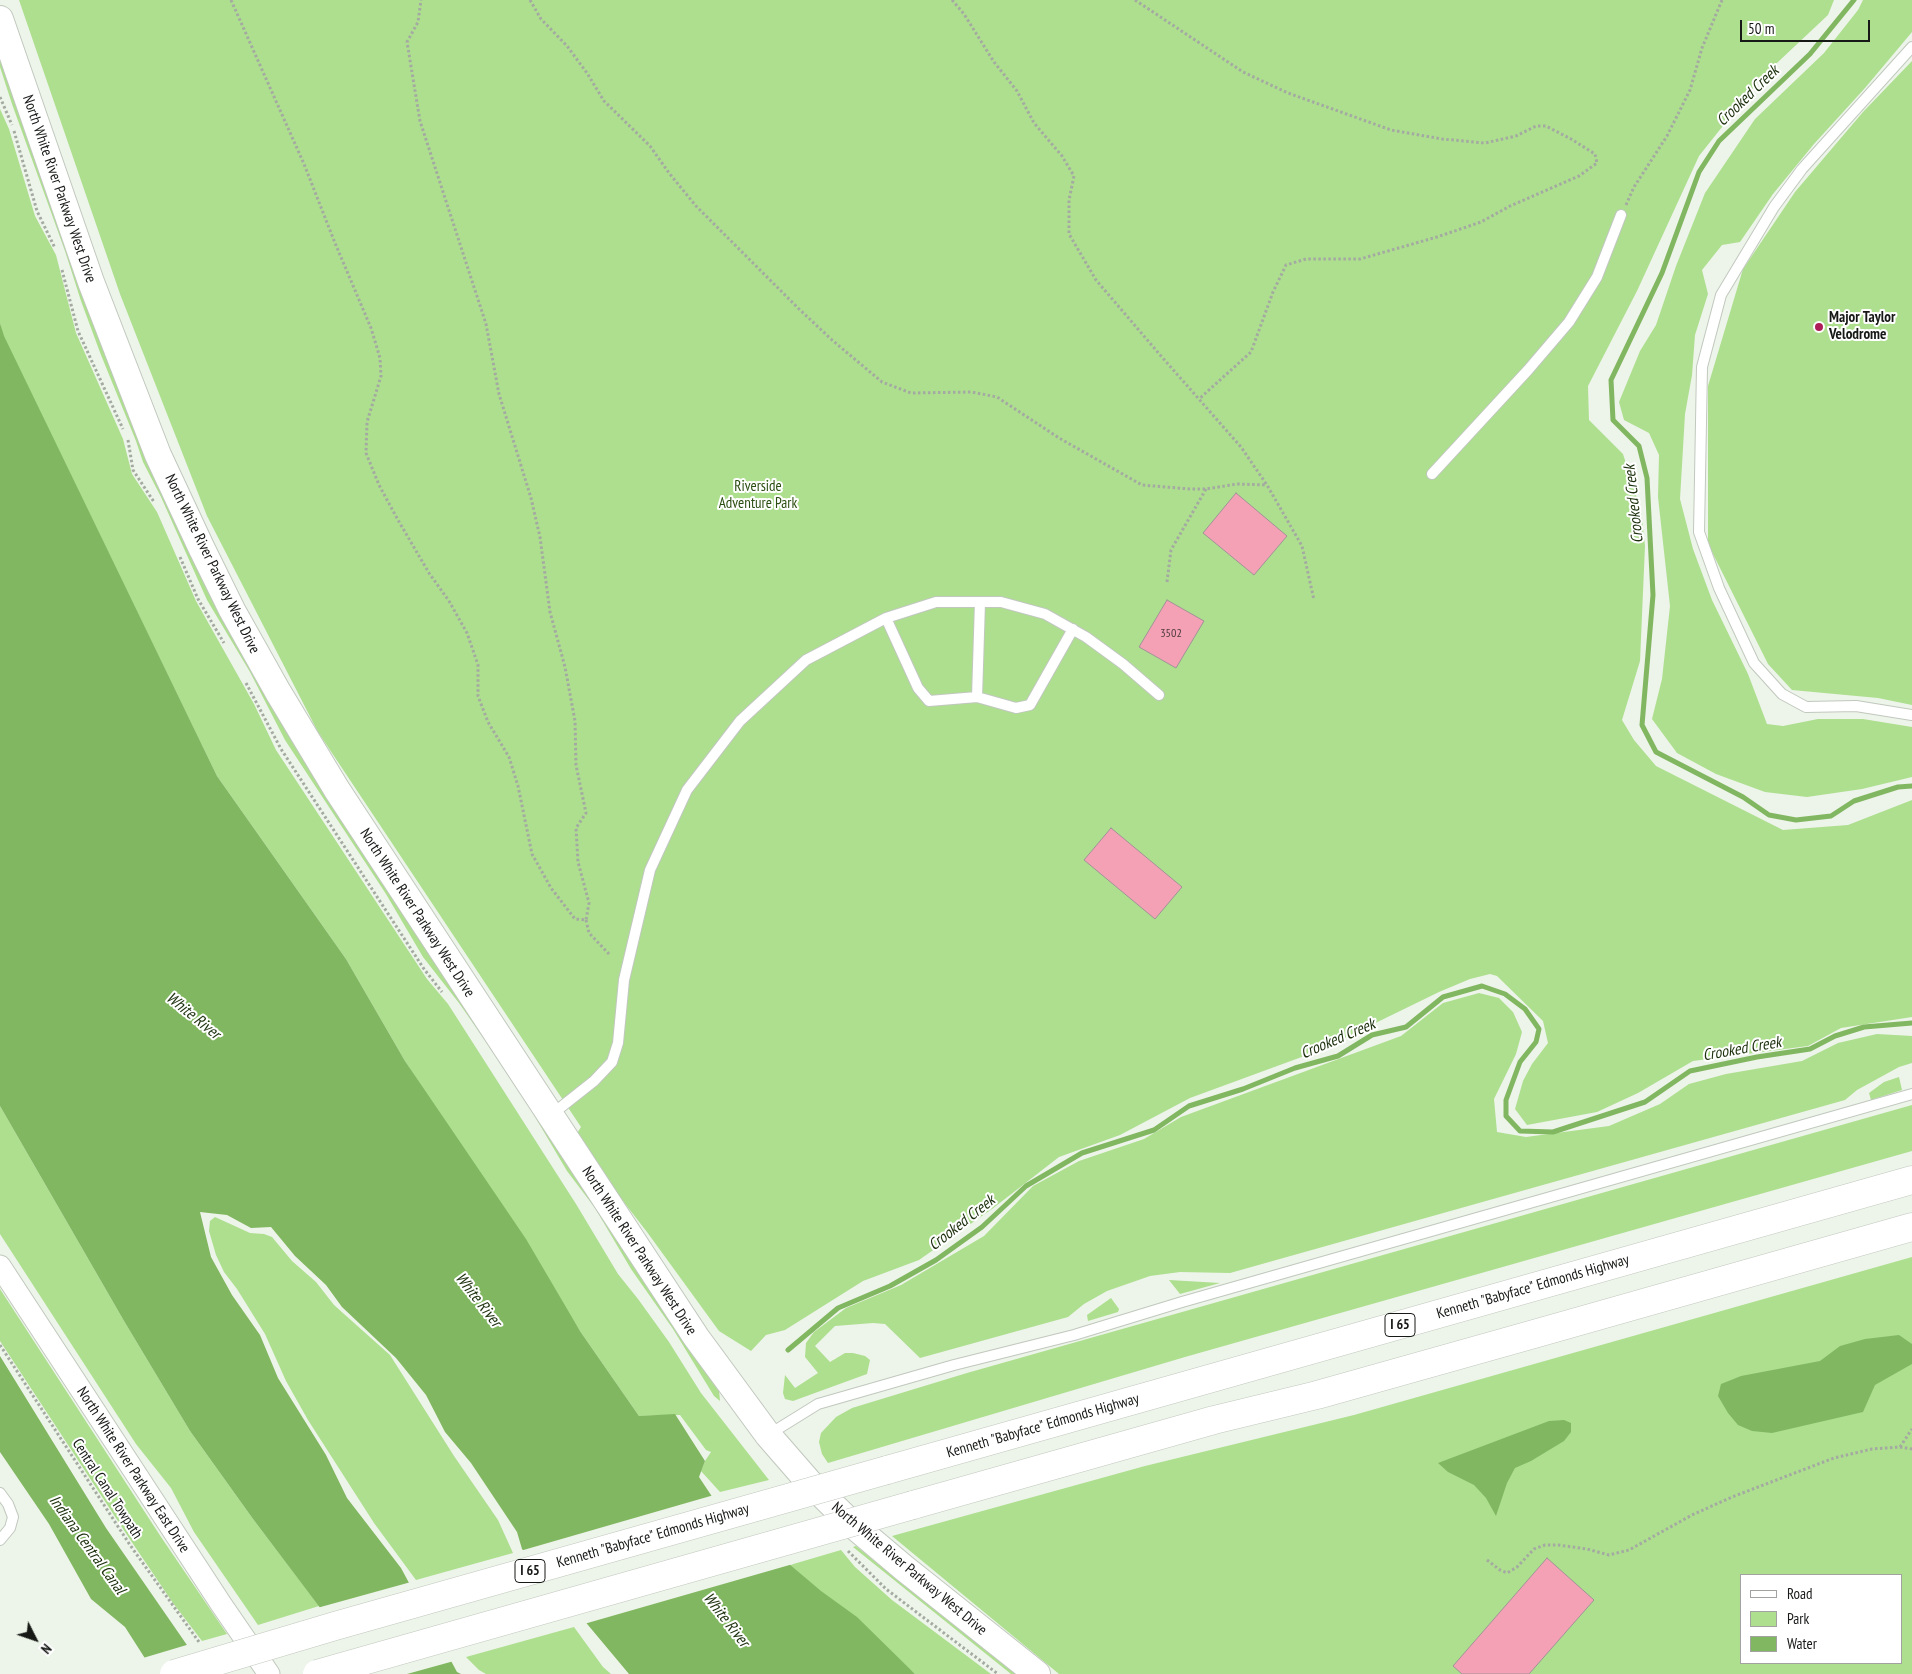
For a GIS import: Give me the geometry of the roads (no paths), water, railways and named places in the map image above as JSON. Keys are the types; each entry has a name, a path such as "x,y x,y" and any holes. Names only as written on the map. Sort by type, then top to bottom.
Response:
{"highway":[{"name":"Kenneth \"Babyface\" Edmonds Highway","path":"174,1674 345,1623 1912,1180"},
{"path":"317,1674 1214,1420 1317,1395 1912,1227"}],"street":[{"name":"North White River Parkway West Drive","path":"0,19 112,339 158,455 216,579 253,648 332,782 696,1337 731,1388 768,1435 808,1480 853,1525 927,1587 1037,1674"},
{"name":"North White River Parkway East Drive","path":"0,1266 221,1604 269,1674"}],"lane":[{"path":"1912,47 1802,169 1774,207 1721,295 1702,367 1699,532 1719,588 1754,663 1782,694 1806,706 1856,706 1912,716"},
{"path":"1432,474 1528,370 1569,322 1597,277 1621,215"},
{"path":"550,1115 594,1082 612,1062 618,1043 624,980 650,870 687,790 740,721 806,660 886,618 936,602 1001,602 1044,614 1086,637 1123,664 1159,695"},
{"path":"977,697 980,602"},
{"path":"886,618 918,688 929,701 977,697 1016,708 1030,706 1073,630"},
{"path":"768,1435 818,1404 954,1365 1074,1334 1912,1094"},
{"path":"0,1493 8,1504 13,1517 10,1528 0,1540"}],"water":[{"name":"White River","path":"0,323 4,336 217,776 346,959 405,1061 526,1239 580,1331 639,1416 675,1414 705,1461 699,1477 715,1501 821,1591 857,1617 915,1674 629,1674 522,1549 517,1532 471,1463 445,1432 426,1395 396,1358 342,1307 326,1285 295,1256 271,1227 251,1228 227,1215 200,1212 211,1257 232,1295 260,1335 278,1378 326,1455 347,1498 401,1568 457,1672 461,1674 364,1674 330,1621 190,1431 0,1106"},
{"path":"1899,1335 1912,1344 1912,1364 1875,1385 1863,1412 1772,1433 1752,1431 1738,1425 1718,1396 1721,1384 1741,1376 1820,1361 1840,1346 1865,1339"},
{"name":"Indiana Central Canal","path":"0,1356 106,1528 207,1674 155,1674 125,1627 91,1599 49,1524 0,1452"},
{"path":"1564,1420 1571,1423 1571,1432 1564,1441 1531,1461 1515,1468 1507,1483 1496,1516 1486,1498 1474,1485 1448,1472 1438,1463 1549,1421"}],"waterway":[{"name":"Crooked Creek","path":"1854,0 1810,54 1719,141 1699,172 1662,273 1611,380 1613,420 1639,446 1647,478 1653,595 1642,725 1656,752 1743,797 1769,815 1796,820 1831,816 1854,801 1898,787 1912,786"},
{"name":"Crooked Creek","path":"788,1350 838,1308 890,1286 936,1260 982,1227 1026,1186 1082,1153 1154,1130 1189,1106 1243,1089 1295,1068 1338,1056 1372,1035 1406,1027 1443,997 1482,986 1505,994 1525,1009 1539,1029 1536,1042 1520,1062 1506,1100 1506,1116 1520,1131 1553,1132 1645,1102 1690,1071 1757,1057 1810,1049 1835,1036 1864,1027 1912,1023"}],"place":[{"name":"Major Taylor Velodrome","path":"1819,327"}],"park label":[{"name":"Riverside Adventure Park","path":"758,496"}]}
